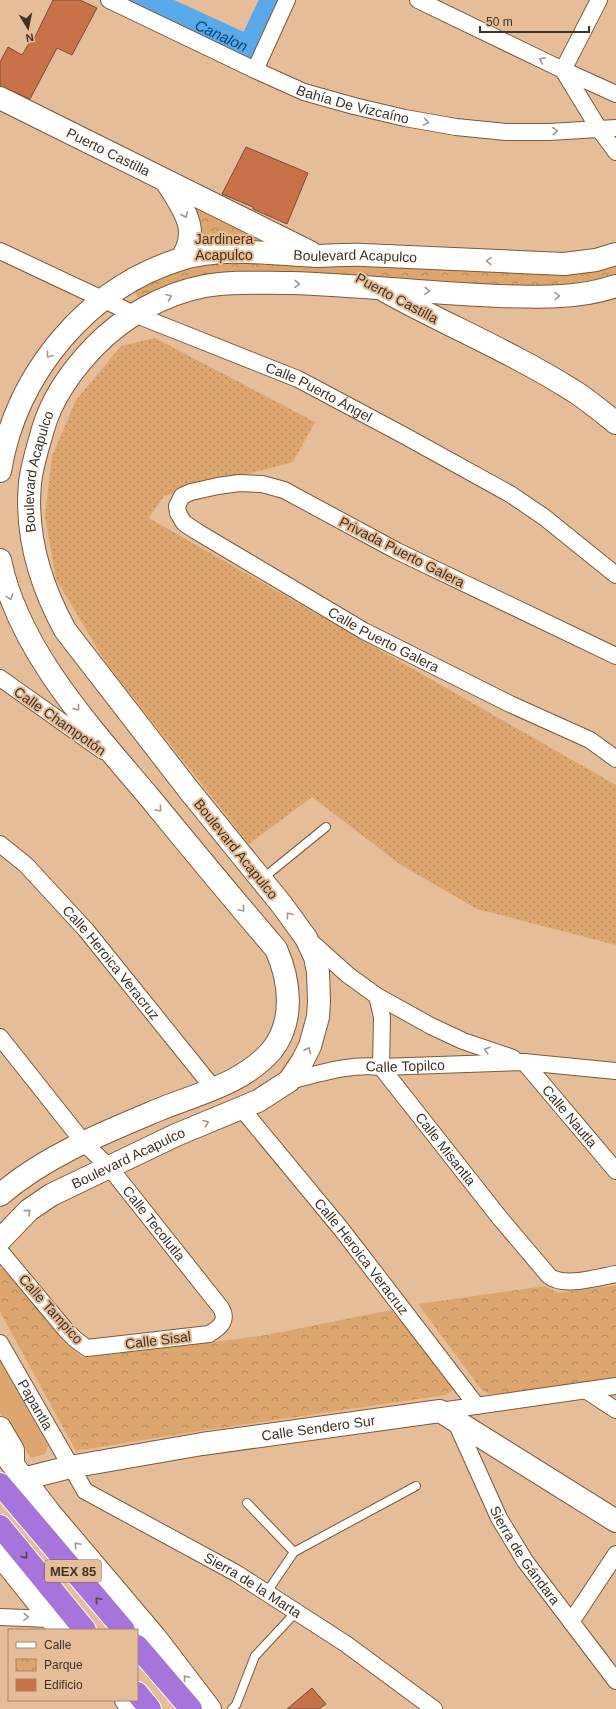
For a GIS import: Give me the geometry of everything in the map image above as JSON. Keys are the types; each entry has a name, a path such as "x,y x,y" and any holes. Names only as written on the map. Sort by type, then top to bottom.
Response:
{"highway":[{"name":"MEX 85","path":"0,1484 123,1629"},
{"name":"MEX 85","path":"0,1526 84,1629"},
{"path":"138,1647 191,1709"},
{"path":"129,1703 150,1709"}],"main road":[{"name":"Puerto Castilla","path":"0,98 319,256 380,288 421,312 542,372 573,390 616,423"},
{"path":"166,181 181,204 190,226 190,242 181,259"},
{"name":"Boulevard Acapulco","path":"0,471 6,443 23,398 43,364 74,325 104,299 128,283 181,259 199,255 237,252 319,256 362,255 564,264 596,260 616,254"},
{"path":"528,263 529,297"},
{"name":"Boulevard Acapulco","path":"0,1240 30,1210 50,1195 110,1168 176,1135 242,1109 258,1101 289,1081 303,1060 318,1017 319,984 314,957 306,938 65,630 52,606 41,578 32,538 29,502 30,481 45,420 61,388 75,368 103,338 134,314 158,302 205,286 254,283 323,284 529,297 574,295 616,286"},
{"path":"0,560 4,581 28,636 65,693 120,763 276,949 283,965 287,981 287,1010 285,1024 280,1036 268,1053 241,1076 214,1089 158,1110 84,1143 38,1167 0,1195"},
{"path":"287,1010 319,984"},
{"path":"447,1415 616,1521"},
{"name":"Calle Sendero Sur","path":"12,1464 70,1467 202,1444 447,1415"},
{"path":"0,1428 12,1450 12,1464 50,1513 133,1610 210,1709"},
{"path":"0,1555 57,1624"}],"street":[{"name":"Bahía De Vizcaíno","path":"109,0 304,92 354,106 448,126 506,132 616,128"},
{"path":"255,70 287,0"},
{"path":"418,0 616,94"},
{"path":"563,70 599,0"},
{"path":"563,70 599,129 616,152"},
{"name":"Calle Puerto Ángel","path":"0,251 134,314 298,379 510,494 544,517 616,575"},
{"name":"Privada Puerto Galera","path":"182,496 191,492 239,483 262,484 284,490 397,552 616,656"},
{"name":"Calle Puerto Galera","path":"182,496 176,506 178,513 184,523 196,531 364,631 510,704 590,740 616,759"},
{"name":"Calle Champotón","path":"0,678 120,763"},
{"name":"Calle Heroica Veracruz","path":"0,844 26,865 86,930 214,1089"},
{"name":"Calle Topilco","path":"306,938 348,975 377,996 431,1026 464,1041 524,1062"},
{"path":"319,984 330,977 348,975"},
{"path":"377,996 382,1017 381,1067"},
{"name":"Calle Tecolutla","path":"0,1037 84,1143 110,1168 221,1308 224,1314 224,1321"},
{"name":"Calle Topilco","path":"289,1081 350,1068 371,1066 381,1067 524,1062 616,1071"},
{"name":"Calle Nautla","path":"524,1062 616,1171"},
{"name":"Calle Misantla","path":"381,1067 499,1217 549,1276 558,1281 568,1282 616,1274"},
{"name":"Calle Heroica Veracruz","path":"242,1109 342,1230 477,1406"},
{"name":"Calle Tampico","path":"0,1251 65,1329 87,1348"},
{"name":"Calle Sisal","path":"87,1348 209,1334 224,1321"},
{"name":"Papantla","path":"0,1343 70,1467"},
{"name":"Calle Sendero Sur","path":"447,1415 477,1406 616,1386"},
{"path":"587,1391 616,1410"},
{"name":"Sierra de Gándara","path":"447,1415 499,1518 525,1561 616,1681"},
{"name":"Sierra de la Marta","path":"70,1467 85,1491 236,1573 267,1592 346,1644 434,1709"},
{"path":"571,1622 616,1554"},
{"path":"0,1617 57,1624"}],"lane":[{"path":"261,879 326,827"},
{"path":"267,1592 294,1552 416,1486"},
{"path":"247,1503 294,1552"},
{"path":"232,1709 236,1705 255,1656 297,1611"}],"green space":[{"name":"Jardinera Acapulco","path":"191,198 311,260 616,260 616,279 566,288 380,279 139,302 134,288 183,263"},
{"path":"155,338 315,422 293,462 164,496 149,518 616,785 616,945 477,909 401,865 312,797 249,844 106,663 56,579 45,516 52,456 76,400 121,346"},
{"path":"0,1268 8,1269 71,1348 81,1357 92,1357 261,1336 391,1310 454,1382 453,1390 446,1395 179,1434 76,1451 0,1312"},
{"path":"616,1285 616,1378 505,1393 489,1394 481,1389 418,1304 545,1286 558,1293"},
{"path":"0,1360 48,1446 45,1454 31,1458 0,1413"}],"building":[{"path":"53,0 80,0 97,8 72,55 57,48 30,99 0,86 0,62 8,47 22,55 31,40 33,41"},
{"path":"246,147 308,173 287,224 222,194"},
{"path":"312,1688 326,1704 319,1709 287,1709"}],"waterway":[{"name":"Canalon","path":"143,0 250,49 273,0"}]}
